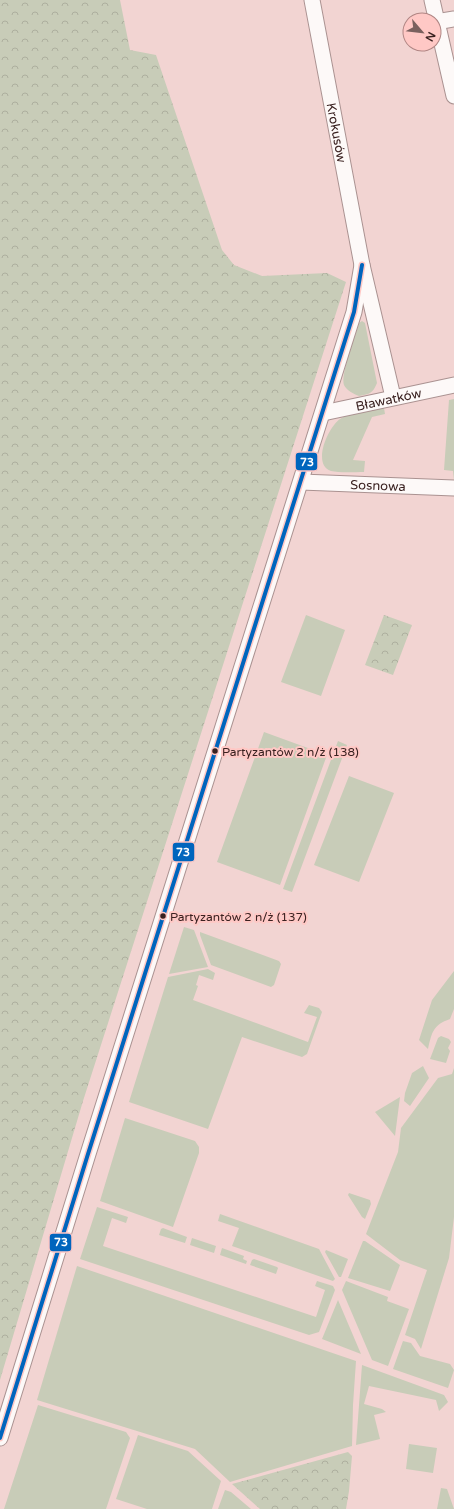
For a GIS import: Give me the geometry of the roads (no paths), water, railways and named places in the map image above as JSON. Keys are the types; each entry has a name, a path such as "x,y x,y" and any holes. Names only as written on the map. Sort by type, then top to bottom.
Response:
{"street":[{"name":"Krokusów","path":"312,0 362,265 393,397"},
{"path":"432,0 434,12"},
{"path":"442,21 454,19"},
{"path":"442,47 454,96"},
{"path":"0,1438 81,1176 323,413 354,312 362,265"},
{"name":"Bławatków","path":"323,413 454,385"},
{"name":"Sosnowa","path":"301,482 454,488"}],"place":[{"name":"Partyzantów 2 n/ż (138)","path":"215,751"},
{"name":"Partyzantów 2 n/ż (137)","path":"163,916"}]}
